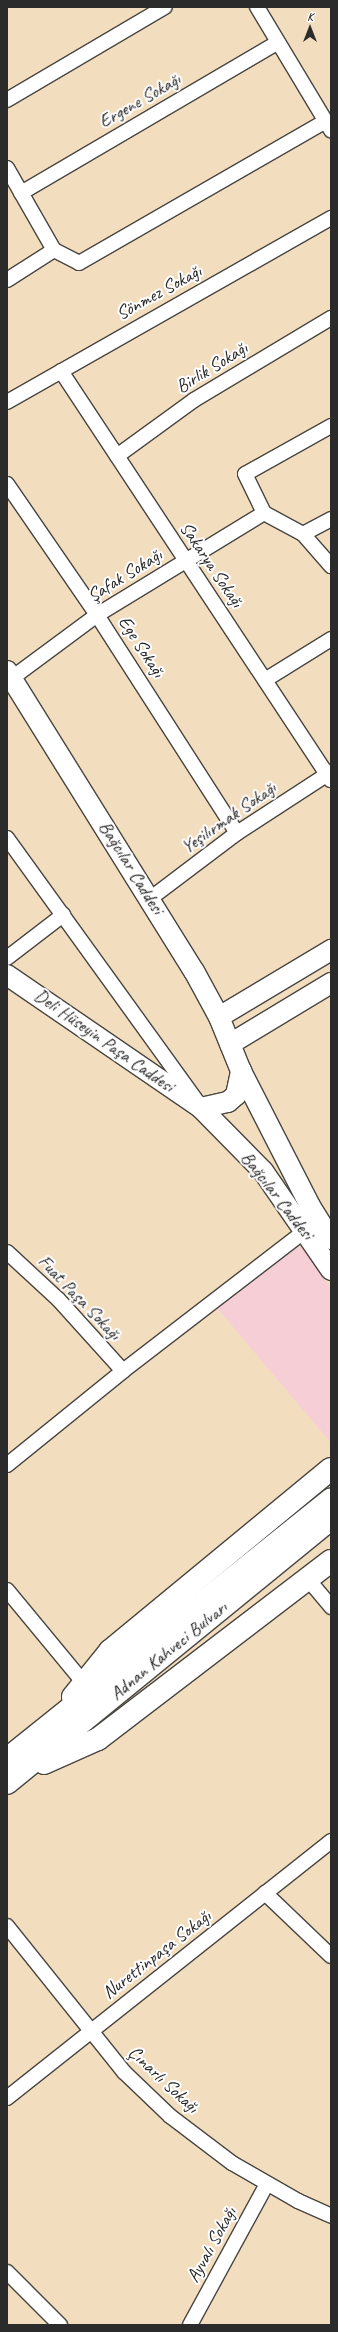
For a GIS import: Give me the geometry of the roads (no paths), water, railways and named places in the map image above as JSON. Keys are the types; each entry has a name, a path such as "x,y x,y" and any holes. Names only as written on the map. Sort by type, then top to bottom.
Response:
{"main road":[{"name":"Bağcılar Caddesi","path":"9,675 151,898 219,1018 241,1071 319,1222 331,1239"},
{"path":"219,1018 331,950"},
{"name":"Deli Hüseyin Paşa Caddesi","path":"7,975 201,1108"},
{"path":"230,1044 330,987"},
{"path":"201,1108 218,1106 232,1099 236,1095 241,1071"},
{"name":"Bağcılar Caddesi","path":"201,1108 263,1171 319,1222 331,1270"},
{"path":"56,1721 83,1682 110,1651 327,1475"},
{"name":"Adnan Kahveci Bulvarı","path":"11,1772 56,1721 331,1499"},
{"name":"Adnan Kahveci Bulvarı","path":"11,1772 331,1519"},
{"path":"11,1772 98,1739 331,1561"}],"street":[{"path":"7,100 165,7"},
{"path":"7,168 54,250 80,263 328,125 257,7"},
{"name":"Ergene Sokağı","path":"21,193 278,42"},
{"name":"Sönmez Sokağı","path":"7,402 331,218"},
{"path":"7,280 54,250"},
{"name":"Birlik Sokağı","path":"117,456 194,400 331,318"},
{"name":"Sakarya Sokağı","path":"60,371 330,776"},
{"path":"331,426 245,474 264,513 303,534 331,566"},
{"name":"Ege Sokağı","path":"7,484 97,614 237,833"},
{"name":"Şafak Sokağı","path":"9,675 97,614 264,513"},
{"path":"303,534 331,519"},
{"path":"265,680 331,639"},
{"name":"Yeşilırmak Sokağı","path":"151,898 237,833 330,776"},
{"name":"Bağcılar Caddesi","path":"7,838 201,1108"},
{"path":"7,958 63,915"},
{"path":"7,1465 123,1371 319,1222"},
{"name":"Fuat Paşa Sokağı","path":"7,1252 58,1299 123,1371"},
{"path":"307,1578 331,1607"},
{"path":"7,1590 83,1682"},
{"name":"Nurettinpaşa Sokağı","path":"7,2098 331,1841"},
{"path":"265,1893 331,1956"},
{"name":"Çınarlı Sokağı","path":"7,1926 90,2032 124,2072 170,2116 232,2163 267,2184 331,2216"},
{"name":"Ayvalı Sokağı","path":"190,2325 267,2184"},
{"path":"7,2272 60,2325"}]}
